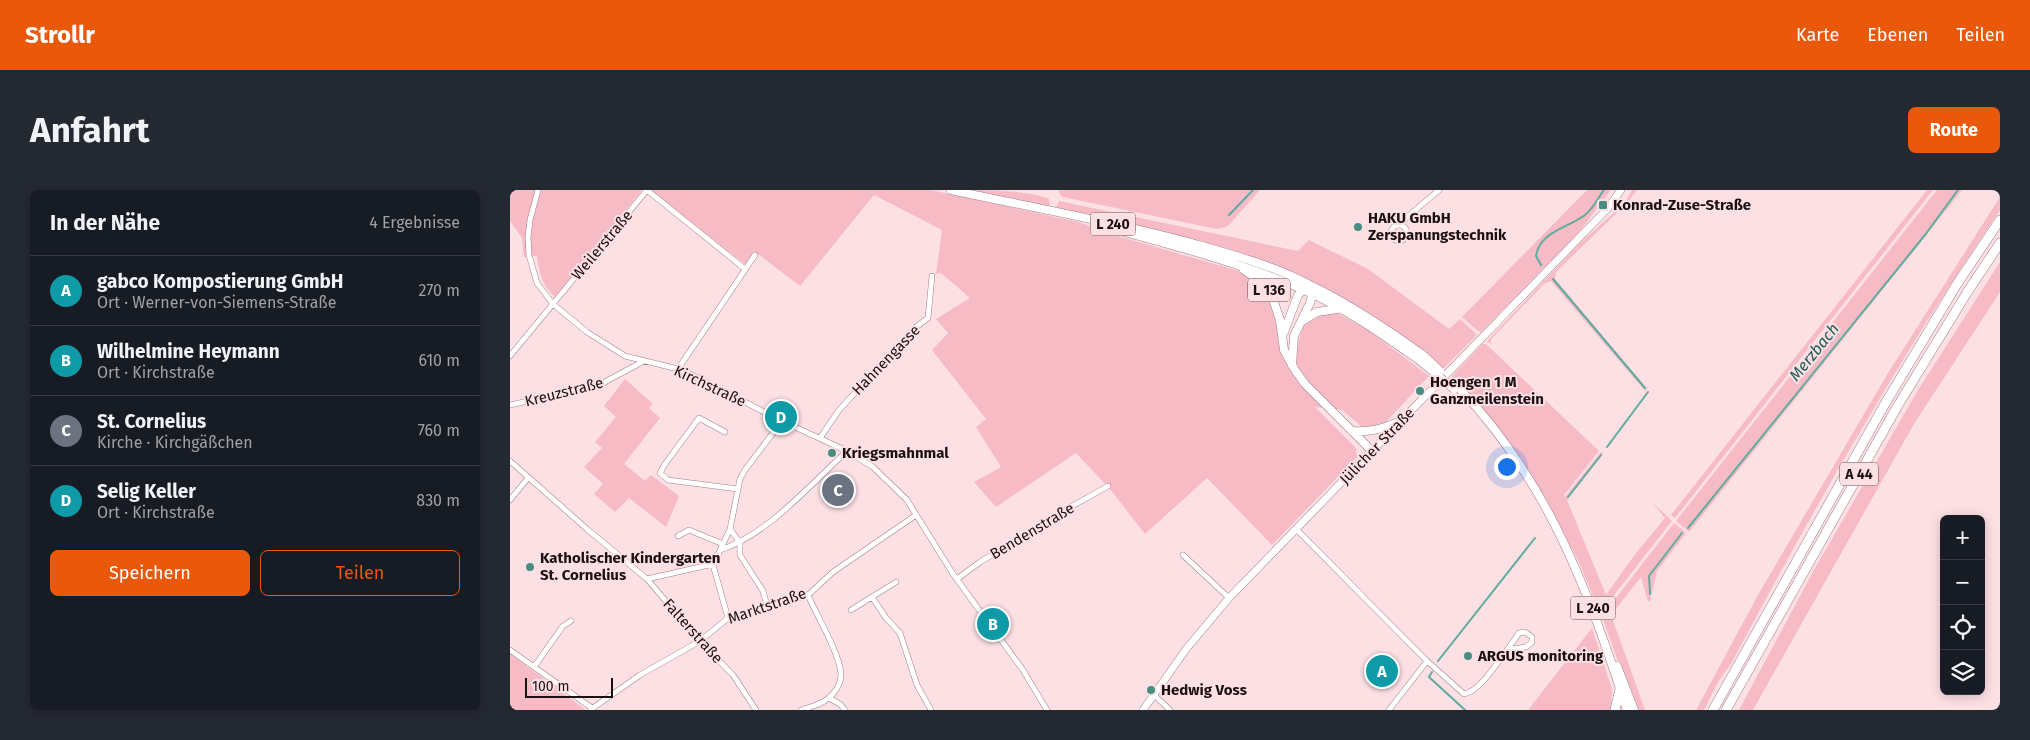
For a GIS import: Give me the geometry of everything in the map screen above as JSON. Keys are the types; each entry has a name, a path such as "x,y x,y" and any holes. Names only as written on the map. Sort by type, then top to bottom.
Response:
{"highway":[{"name":"A 44","path":"1713,710 1886,402 1958,284 2000,220"},
{"name":"A 44","path":"1726,710 1897,407 2000,243"},
{"path":"1615,710 1620,688"}],"main road":[{"name":"L 240","path":"951,190 1159,234 1274,268 1421,357"},
{"name":"Jülicher Straße","path":"1143,710 1186,648 1229,598 1607,209 1621,190"},
{"name":"L 240","path":"1068,215 1230,261 1310,289 1372,320 1421,357 1476,405 1499,434 1533,485 1552,518 1578,570 1608,646 1622,675 1634,710"},
{"name":"L 136","path":"1230,261 1258,278 1268,289 1278,309 1284,350 1292,367 1305,384 1372,451"},
{"name":"L 136","path":"1283,336 1285,326 1310,289"},
{"name":"L 136","path":"1292,367 1293,342 1310,289"},
{"path":"1299,324 1317,312 1339,308"},
{"path":"1352,431 1368,432 1383,429 1401,421"},
{"name":"L 240","path":"1608,646 1627,710"}],"street":[{"name":"Kirchstraße","path":"538,190 530,220 528,237 529,255 537,283 553,304 600,342 625,356 678,369 847,451 886,477 907,500 957,579 1023,670 1047,710"},
{"name":"Weilerstraße","path":"553,304 648,190 745,269"},
{"path":"1401,225 1406,218 1439,190"},
{"path":"678,369 755,255"},
{"name":"Hahnengasse","path":"820,438 834,416 854,393 916,327 928,318 932,276"},
{"path":"510,356 553,304"},
{"name":"Kreuzstraße","path":"510,405 601,384 644,361"},
{"path":"725,432 700,417 660,473 668,480 738,489"},
{"path":"728,618 713,570 713,564 730,529 738,489 745,470 782,421"},
{"path":"678,536 689,530 721,547 740,543 777,516 847,451"},
{"name":"Falterstraße","path":"510,461 647,579 700,641 733,675 756,710"},
{"path":"510,500 528,478"},
{"name":"Bendenstraße","path":"957,579 980,562 1013,542 1045,526 1060,513 1108,486"},
{"name":"Marktstraße","path":"591,709 640,674 700,641 728,618 808,595 833,572 916,515"},
{"path":"730,529 740,543 740,555 763,591 767,606"},
{"path":"1296,530 1427,661 1464,694 1470,693 1480,684 1506,650 1520,633 1525,632 1532,637 1532,642 1526,647 1506,650"},
{"path":"1182,555 1229,598"},
{"path":"647,579 713,564"},
{"path":"850,610 896,582"},
{"path":"801,710 819,704 829,698 839,685 841,676 840,668 808,595"},
{"path":"872,597 886,618 900,634 917,685 931,710"},
{"path":"534,667 563,626 571,621"},
{"path":"510,650 591,709"},
{"path":"1389,710 1427,661"},
{"path":"1153,694 1170,710"},
{"path":"829,698 840,704 845,710"}],"shaded area":[{"path":"510,190 642,190 555,297 547,288 542,278 537,256 524,257 522,238 510,221"},
{"path":"651,190 931,190 1079,222 1104,232 1239,271 1257,281 1270,295 1283,359 1296,348 1304,325 1319,314 1337,313 1368,330 1429,376 1383,425 1371,428 1362,427 1342,410 1315,407 1356,448 1357,457 1272,545 1207,478 1145,534 1110,489 1076,453 996,507 974,482 1001,467 976,427 986,419 932,350 948,333 936,319 970,298 941,273 936,274 942,230 874,195 800,286 754,251 745,264"},
{"path":"963,190 1007,191 1040,196 1049,199 1050,208"},
{"path":"1059,190 1260,190 1231,223 1226,227 1217,229 1063,197"},
{"path":"1587,190 1611,190 1579,232 1481,332 1478,331 1462,317"},
{"path":"1632,190 1637,190 1628,202 1556,272 1555,279 1647,389 1645,391 1551,281 1545,283 1491,339 1491,344 1487,341 1580,243 1625,203"},
{"path":"1927,190 1933,190 1675,518 1671,515"},
{"path":"1937,190 1962,190 1689,532 1676,521"},
{"path":"2000,197 2000,210 1928,320 1859,433 1704,710 1696,710 1758,595 1888,373"},
{"path":"1059,201 1298,251 1309,240 1368,269 1449,329 1460,319 1477,335 1442,370 1360,309 1331,291 1299,275 1265,262 1196,241 1056,208"},
{"path":"2000,262 2000,292 1914,424 1753,710 1739,710 1814,570 1918,390"},
{"path":"1482,344 1486,344 1599,451 1564,495 1565,497 1601,452 1603,454 1567,500 1606,595 1633,557 1665,518 1652,502 1672,521 1600,613 1579,562 1544,495 1525,467 1452,376"},
{"path":"625,379 653,404 649,408 660,418 624,464 645,481 651,475 679,496 666,527 629,498 615,512 594,494 603,484 584,467 602,448 595,442 616,417 604,406"},
{"path":"1674,523 1686,533 1657,571 1650,601 1648,602 1641,577 1611,615 1645,710 1635,710 1602,616"},
{"path":"1592,628 1612,689 1611,710 1528,710"},
{"path":"510,654 586,710 510,710"}],"waterway":[{"path":"1229,215 1253,190"},
{"path":"1541,265 1536,256 1538,248 1543,241 1555,231 1588,213 1604,190"},
{"name":"Merzbach","path":"1688,528 1925,235 1958,190"},
{"path":"1553,279 1645,388"},
{"path":"1607,447 1648,392"},
{"path":"1568,497 1601,455"},
{"name":"Merzbach","path":"1650,594 1649,576 1682,533"},
{"path":"1438,661 1535,538"},
{"path":"1432,672 1429,677 1465,710"}],"place":[{"name":"Konrad-Zuse-Straße","path":"1603,205"},
{"name":"HAKU GmbH Zerspanungstechnik","path":"1358,227"},
{"name":"Hoengen 1 M Ganzmeilenstein","path":"1420,391"},
{"name":"Selig Keller","path":"781,417"},
{"name":"Kriegsmahnmal","path":"832,453"},
{"name":"St. Cornelius","path":"838,490"},
{"name":"Katholischer Kindergarten St. Cornelius","path":"530,567"},
{"name":"Wilhelmine Heymann","path":"993,624"},
{"name":"ARGUS monitoring","path":"1468,656"},
{"name":"gabco Kompostierung GmbH","path":"1382,671"},
{"name":"Hedwig Voss","path":"1151,690"}]}
